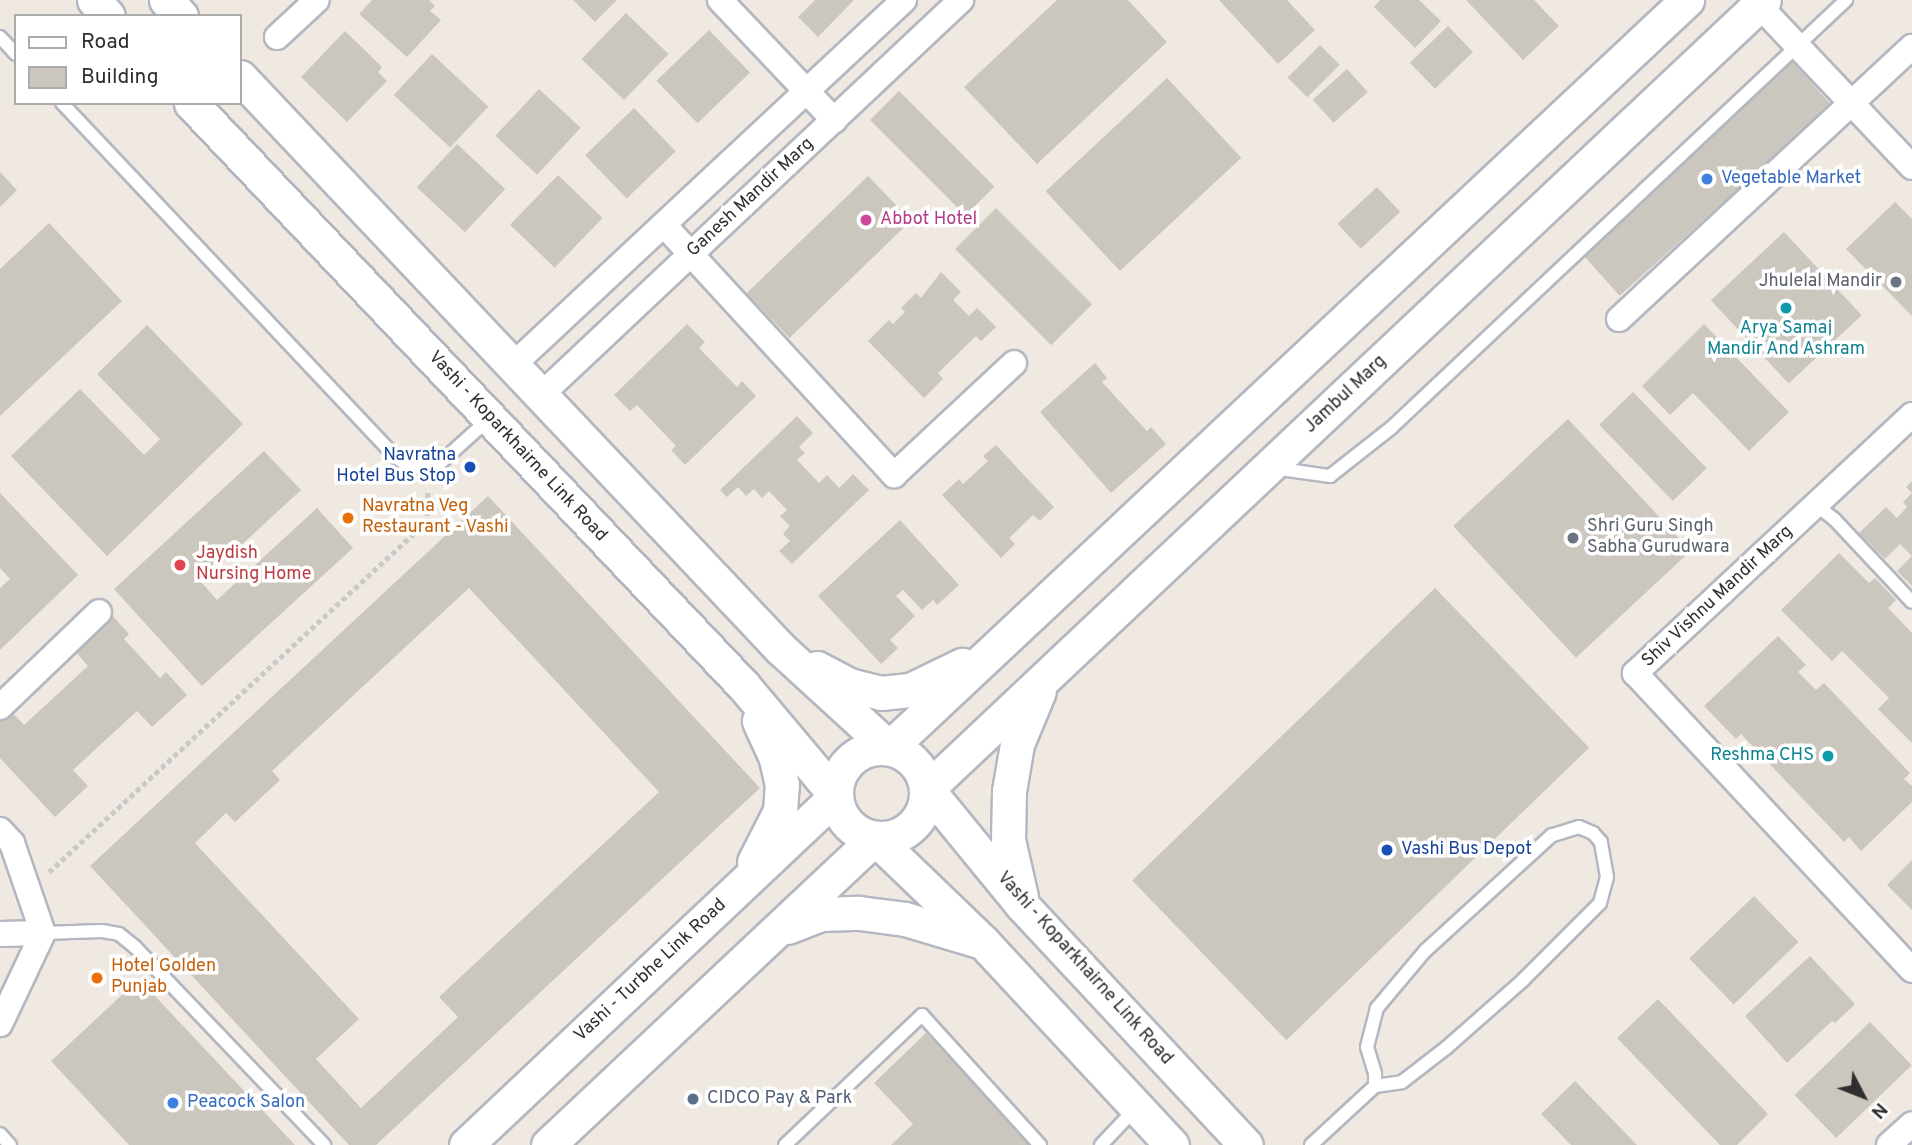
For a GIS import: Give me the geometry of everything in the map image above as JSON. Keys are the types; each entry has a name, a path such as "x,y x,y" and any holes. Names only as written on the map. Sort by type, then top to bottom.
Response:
{"main road":[{"path":"93,0 106,14"},
{"path":"166,0 179,14"},
{"path":"1172,1145 984,943 875,838 848,824 836,796 837,783 851,759 875,748 889,748 1687,0"},
{"name":"Jambul Marg","path":"927,789 1759,1"},
{"path":"242,79 781,649 889,748 915,762 927,789 921,816 913,827 901,835 875,838 548,1145"},
{"name":"Vashi - Koparkhairne Link Road","path":"193,105 743,685 836,796"},
{"path":"781,649 849,685 881,694 911,690 937,680 1006,639"},
{"path":"1023,905 1008,840 1009,791 1017,744 1044,679"},
{"path":"738,889 780,811 782,785 776,758 743,685"},
{"name":"Vashi - Koparkhairne Link Road","path":"927,789 1023,905 1246,1145"},
{"name":"Vashi - Turbhe Link Road","path":"466,1145 836,796"},
{"path":"778,931 821,914 859,913 905,919 984,943"}],"street":[{"path":"278,37 317,0"},
{"path":"720,0 834,120"},
{"path":"513,365 904,0"},
{"name":"Ganesh Mandir Marg","path":"541,395 961,0"},
{"path":"1759,1 1912,167"},
{"path":"1619,319 1912,47"},
{"path":"664,225 894,475 1014,363"},
{"name":"Shiv Vishnu Mandir Marg","path":"1912,415 1635,673 1912,970"},
{"path":"0,707 99,612"},
{"path":"0,830 12,843 43,933 0,1024"},
{"path":"0,934 43,933"},
{"path":"1889,1145 1912,1124"}],"lane":[{"path":"1269,467 1330,476 1391,428 1846,0"},
{"path":"0,37 14,52"},
{"path":"64,105 397,458 409,466 425,469 439,464 490,418"},
{"path":"1816,505 1835,520 1912,602"},
{"path":"1311,1145 1375,1086 1402,1082 1446,1048 1523,980 1600,903 1607,877 1601,842 1593,832 1579,827 1552,835 1425,951 1377,1008 1367,1047 1375,1074 1375,1086"},
{"path":"43,933 102,931 119,934 135,947 324,1145"},
{"path":"785,1145 922,1015 1040,1145"},
{"path":"1101,1145 1137,1107"},
{"path":"0,1134 10,1145"}],"path":[{"path":"28,891 424,524 429,506 425,469"}],"building":[{"path":"372,0 429,0 435,6 430,11 441,20 407,57 359,14"},
{"path":"573,0 617,0 595,22"},
{"path":"815,0 854,0 818,37 798,17"},
{"path":"1057,0 1128,0 1167,42 1037,164 964,87"},
{"path":"1219,0 1287,0 1315,30 1278,64"},
{"path":"1380,0 1419,0 1441,21 1415,48 1374,7"},
{"path":"1466,0 1534,0 1559,26 1523,60"},
{"path":"626,13 668,54 624,100 582,59"},
{"path":"1448,26 1473,52 1435,89 1410,63"},
{"path":"709,30 750,72 697,123 656,81"},
{"path":"345,31 382,67 378,72 387,81 347,122 301,77"},
{"path":"1320,45 1340,65 1307,97 1287,78"},
{"path":"432,54 488,107 450,147 394,95"},
{"name":"Vegetable Market","path":"1790,59 1831,105 1620,296 1578,250"},
{"path":"1347,69 1368,92 1334,123 1313,100"},
{"path":"1167,78 1241,158 1120,271 1046,191"},
{"path":"539,89 581,128 537,175 495,136"},
{"path":"899,91 994,186 965,215 870,120"},
{"path":"634,108 676,151 627,198 585,155"},
{"path":"457,144 505,189 465,232 417,187"},
{"path":"0,172 17,190 0,207"},
{"path":"558,175 603,218 555,268 510,225"},
{"path":"868,176 911,221 790,338 746,293"},
{"path":"1377,187 1400,212 1361,249 1338,224"},
{"name":"Jhulelal Mandir","path":"1895,202 1912,219 1912,316 1846,249"},
{"path":"996,208 1092,304 1051,345 955,249"},
{"path":"49,223 122,301 0,416 0,269"},
{"name":"Arya Samaj Mandir And Ashram","path":"1784,232 1862,315 1789,384 1711,300"},
{"path":"941,272 961,292 953,300 969,316 977,308 996,327 981,341 976,336 938,373 943,379 924,398 868,341 889,320 893,324 905,312 901,308 916,293 921,298"},
{"path":"687,324 705,342 699,348 737,387 742,381 756,396 685,465 671,450 676,446 637,405 630,411 614,395"},
{"path":"1704,324 1789,412 1749,451 1693,393 1670,415 1642,386"},
{"path":"147,325 243,424 107,556 11,456 80,389 144,455 160,439 97,374"},
{"path":"1095,363 1107,378 1102,382 1147,431 1151,427 1166,444 1111,493 1040,412"},
{"path":"1633,392 1707,468 1673,501 1599,425"},
{"path":"797,416 813,433 799,447 805,453 797,460 819,483 827,475 839,488 853,474 869,490 792,564 779,551 790,541 783,534 790,526 780,516 787,510 769,491 762,498 754,489 746,496 738,487 727,497 720,490"},
{"name":"Shri Guru Singh Sabha Gurudwara","path":"1568,419 1691,551 1576,658 1453,526"},
{"path":"996,445 1054,507 1040,521 1033,515 1009,538 1015,544 1001,558 942,495 959,479 963,484 988,461 983,456"},
{"name":"Jaydish Nursing Home","path":"264,451 301,490 201,582 217,600 317,508 353,548 202,686 114,589"},
{"path":"1912,481 1912,493 1906,487"},
{"path":"0,493 78,575 0,650 0,588 10,579 0,568"},
{"path":"1912,493 1912,556 1900,544 1885,559 1859,533 1886,507 1897,518 1907,507 1903,502"},
{"path":"488,496 760,788 376,1145 349,1145 90,866","holes":["469,588 659,792 439,997 458,1017 361,1108 316,1059 359,1019 195,843 226,813 235,822 280,780 272,771"]},
{"path":"900,520 959,585 937,605 933,600 922,610 903,590 896,596 915,616 890,640 898,648 881,664 818,596"},
{"path":"1839,553 1869,583 1875,578 1896,600 1888,608 1912,633 1912,743 1878,709 1889,698 1842,651 1832,661 1781,610"},
{"path":"1912,556 1912,586 1897,571"},
{"path":"1435,588 1589,748 1286,1040 1132,880"},
{"path":"111,614 129,634 124,639 160,678 166,672 187,695 152,727 137,711 73,770 88,786 55,817 0,758 0,714 7,707 24,725 88,666 73,649"},
{"name":"Reshma CHS","path":"1778,636 1806,665 1798,672 1816,690 1824,683 1910,773 1904,779 1912,786 1912,802 1861,851 1849,837 1844,842 1741,734 1736,739 1704,706"},
{"path":"1912,860 1912,910 1887,885"},
{"path":"1754,896 1798,942 1734,1005 1689,959"},
{"path":"1810,956 1855,1004 1835,1023 1832,1021 1787,1063 1745,1016"},
{"name":"Peacock Salon","path":"139,979 295,1145 129,1145 51,1061"},
{"path":"1658,999 1768,1114 1737,1145 1720,1145 1617,1038"},
{"path":"1870,1022 1912,1065 1836,1138 1794,1095"},
{"path":"926,1033 1032,1145 891,1145 913,1124 874,1083"},
{"path":"1575,1081 1637,1145 1571,1145 1541,1114"}],"place":[{"name":"Vegetable Market","path":"1707,179"},
{"name":"Abbot Hotel","path":"866,220"},
{"name":"Jhulelal Mandir","path":"1896,282"},
{"name":"Arya Samaj Mandir And Ashram","path":"1786,308"},
{"name":"Navratna Hotel Bus Stop","path":"470,467"},
{"name":"Navratna Veg Restaurant - Vashi","path":"348,518"},
{"name":"Shri Guru Singh Sabha Gurudwara","path":"1573,538"},
{"name":"Jaydish Nursing Home","path":"180,565"},
{"name":"Reshma CHS","path":"1828,756"},
{"name":"Vashi Bus Depot","path":"1387,850"},
{"name":"Hotel Golden Punjab","path":"97,978"},
{"name":"CIDCO Pay & Park","path":"693,1099"},
{"name":"Peacock Salon","path":"173,1103"}]}
